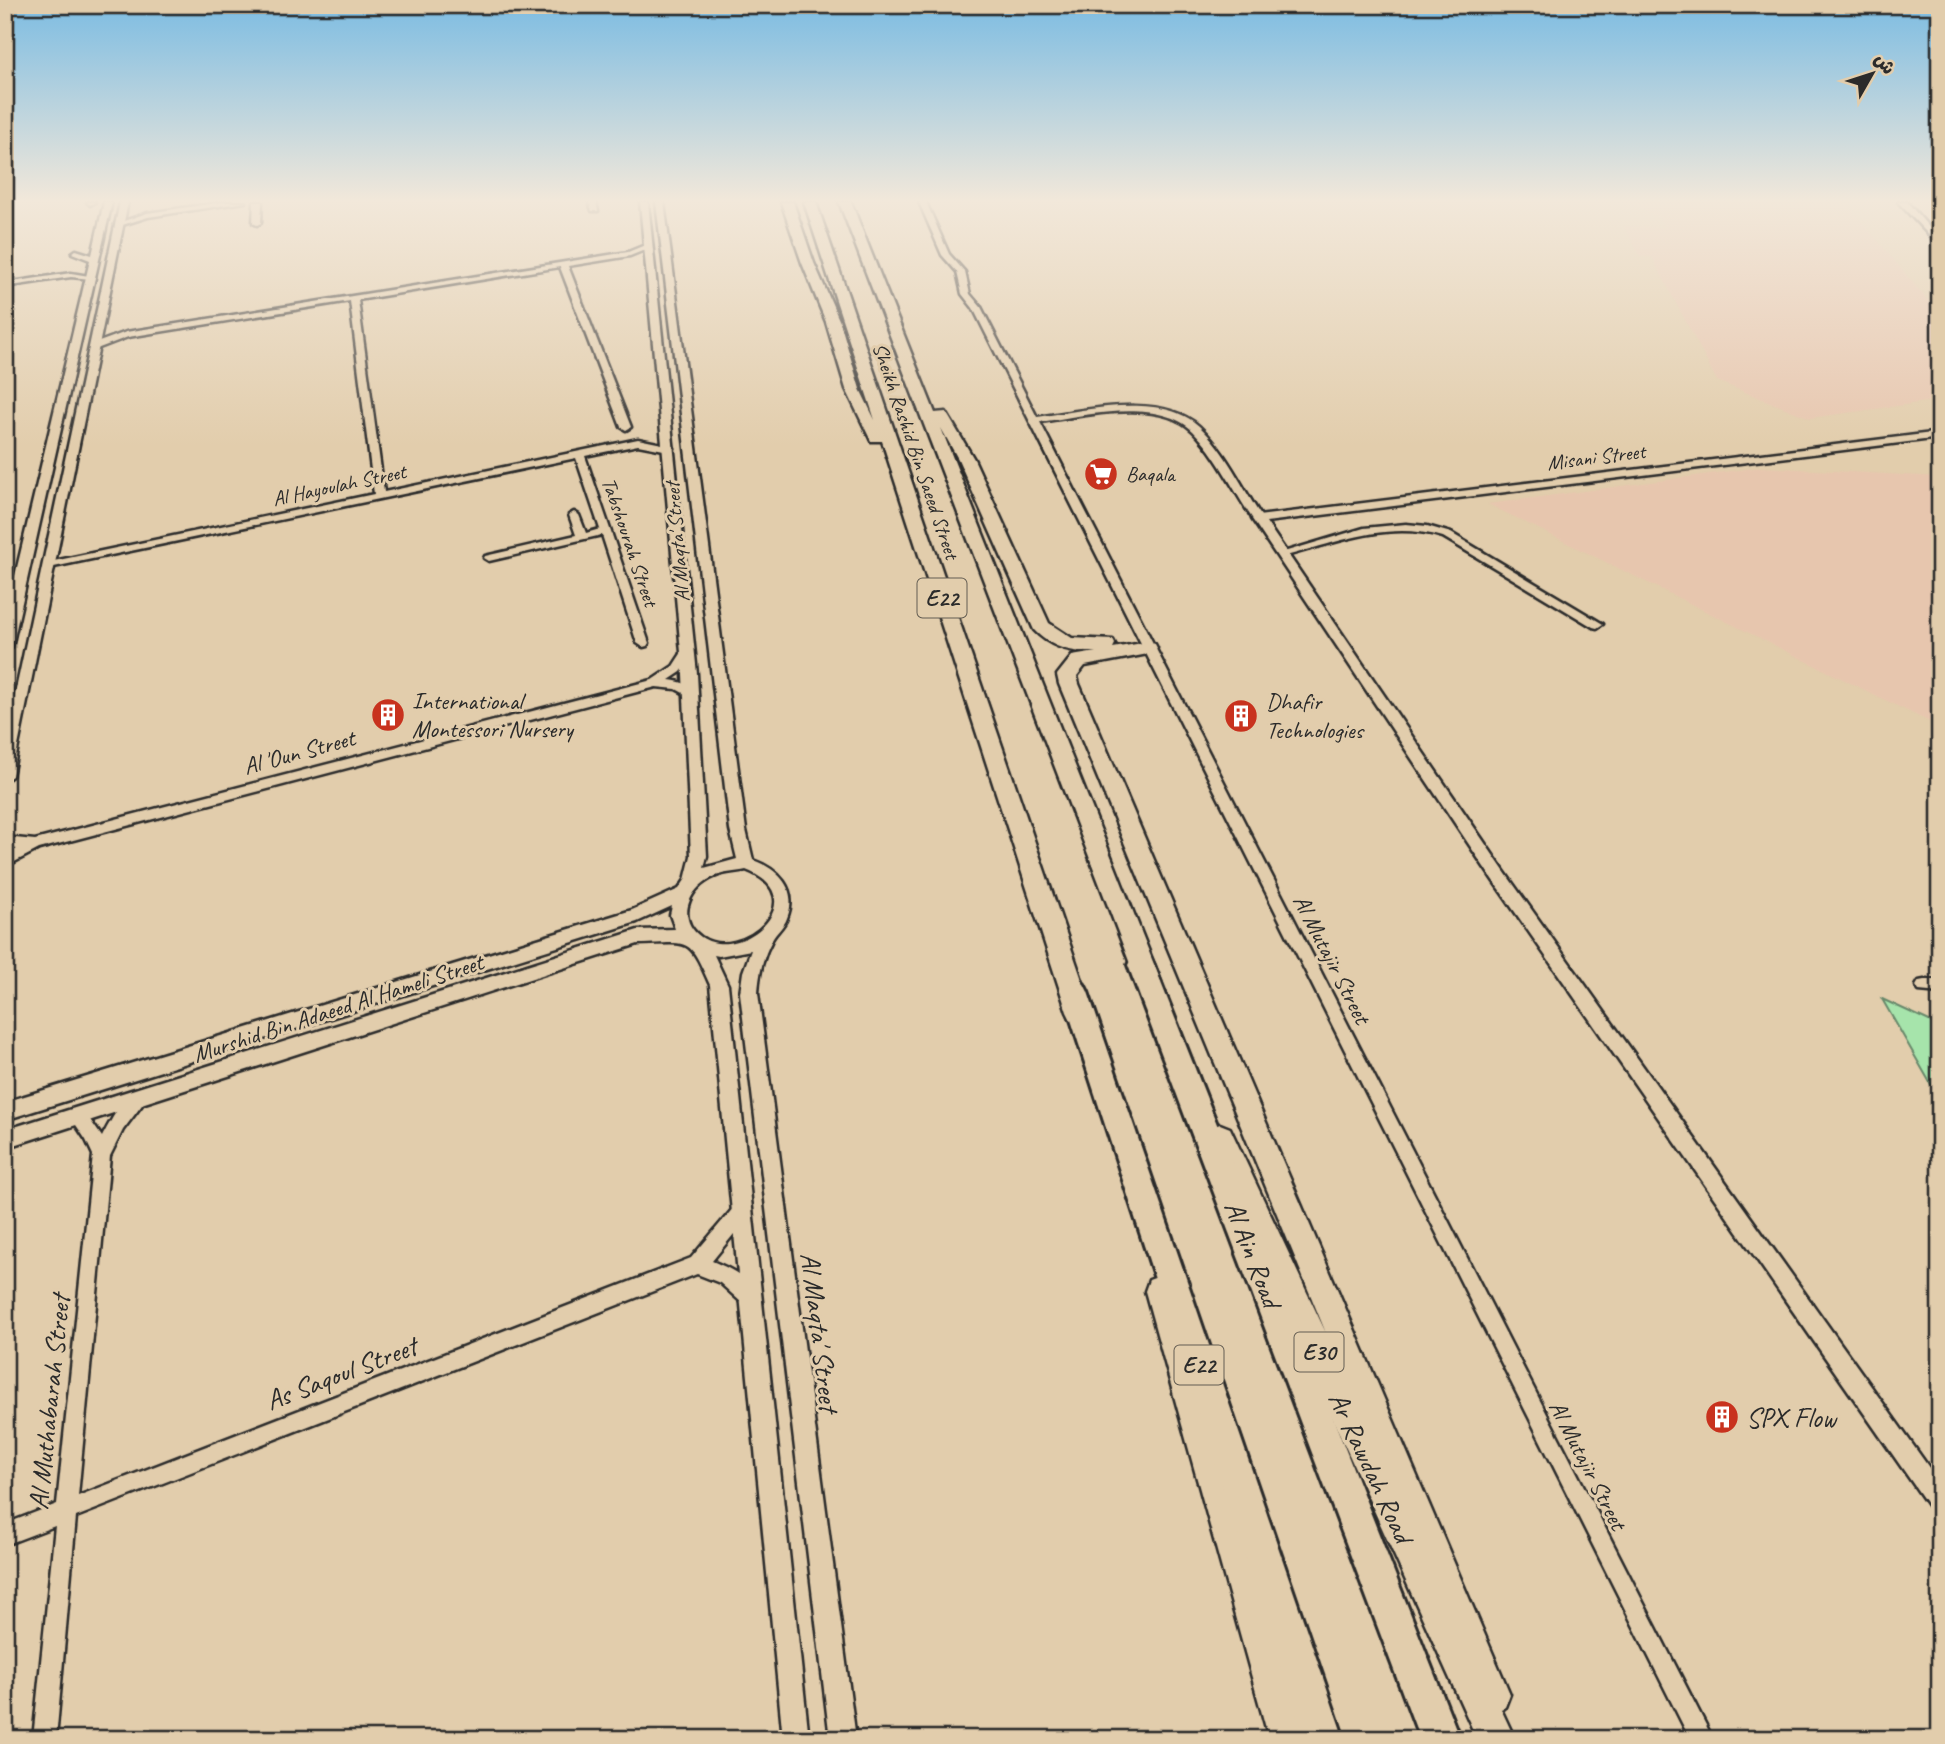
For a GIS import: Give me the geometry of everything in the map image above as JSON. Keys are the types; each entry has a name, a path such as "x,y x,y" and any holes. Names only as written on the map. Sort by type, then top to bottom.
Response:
{"highway":[{"path":"816,283 833,322 853,389 878,442 901,476"},
{"name":"Sheikh Rashid Bin Saeed Street","path":"837,283 1075,992"},
{"name":"Sheikh Rashid Bin Saeed Street","path":"877,283 1142,965"},
{"path":"883,283 899,339 966,458 1041,626 1056,640 1079,646 1146,643"},
{"path":"1146,643 1079,661 1068,675 1069,684 1510,1739"},
{"name":"Al Ain Road","path":"1142,965 1440,1739"},
{"name":"Ar Rawdah Road","path":"1142,965 1496,1739"},
{"path":"1075,992 1288,1739"},
{"name":"E22","path":"1075,992 1324,1739"}],"street":[{"path":"5,647 90,283"},
{"path":"5,776 107,283"},
{"path":"94,346 126,334 444,283"},
{"path":"570,283 626,427"},
{"name":"Al Maqta' Street","path":"651,283 691,692 699,856 687,887"},
{"name":"Al Maqta' Street","path":"670,283 738,830 746,864"},
{"name":"Al Mutajir Street","path":"964,283 966,294 977,307 1702,1739"},
{"path":"354,298 379,496"},
{"path":"97,332 126,334"},
{"path":"657,335 669,338 669,345 679,352"},
{"path":"72,368 90,366"},
{"path":"1033,420 1138,409 1177,416 1197,429 1498,875 1940,1503"},
{"name":"Al Hayoulah Street","path":"49,565 638,442 667,426"},
{"name":"Misani Street","path":"1258,519 1940,435"},
{"name":"Al Hayoulah Street","path":"638,442 669,448"},
{"name":"Tabshourah Street","path":"580,455 643,643"},
{"path":"670,463 677,484 685,550 694,551 701,543"},
{"path":"574,515 582,537"},
{"path":"33,530 57,526"},
{"path":"1282,554 1380,529 1411,527 1432,530 1447,535 1597,624"},
{"path":"489,558 606,531"},
{"name":"Al 'Oun Street","path":"5,862 35,845 656,682 677,669 688,652"},
{"name":"Al 'Oun Street","path":"656,682 678,685 691,692"},
{"name":"Al 'Oun Street","path":"5,842 35,845"},
{"path":"694,941 717,949 735,948 766,934 778,921 783,906 782,891 775,878 762,869 746,864 717,867 687,887 677,916 719,985 796,1739"},
{"name":"Murshid Bin Adaeed Al Hameli Street","path":"5,1111 637,915 687,887"},
{"name":"Al Maqta' Street","path":"766,934 751,972 749,993 843,1739"},
{"name":"Murshid Bin Adaeed Al Hameli Street","path":"5,1139 638,937 694,941"},
{"name":"Al Muthabarah Street","path":"44,1739 102,1155 117,1125 140,1097"},
{"path":"78,1116 92,1134 102,1155"},
{"name":"As Saqoul Street","path":"5,1535 697,1265 741,1212"},
{"path":"697,1265 726,1276 749,1296"}],"shaded area":[{"path":"1666,283 1913,283 1940,315 1940,400 1810,418 1717,381"},
{"path":"1761,467 1940,477 1940,727 1488,504"}],"green space":[{"path":"1882,999 1940,1026 1940,1100"}],"place":[{"name":"Baqala","path":"1101,474"},
{"name":"International Montessori Nursery","path":"388,715"},
{"name":"Dhafir Technologies","path":"1241,716"},
{"name":"SPX Flow","path":"1722,1417"}]}
